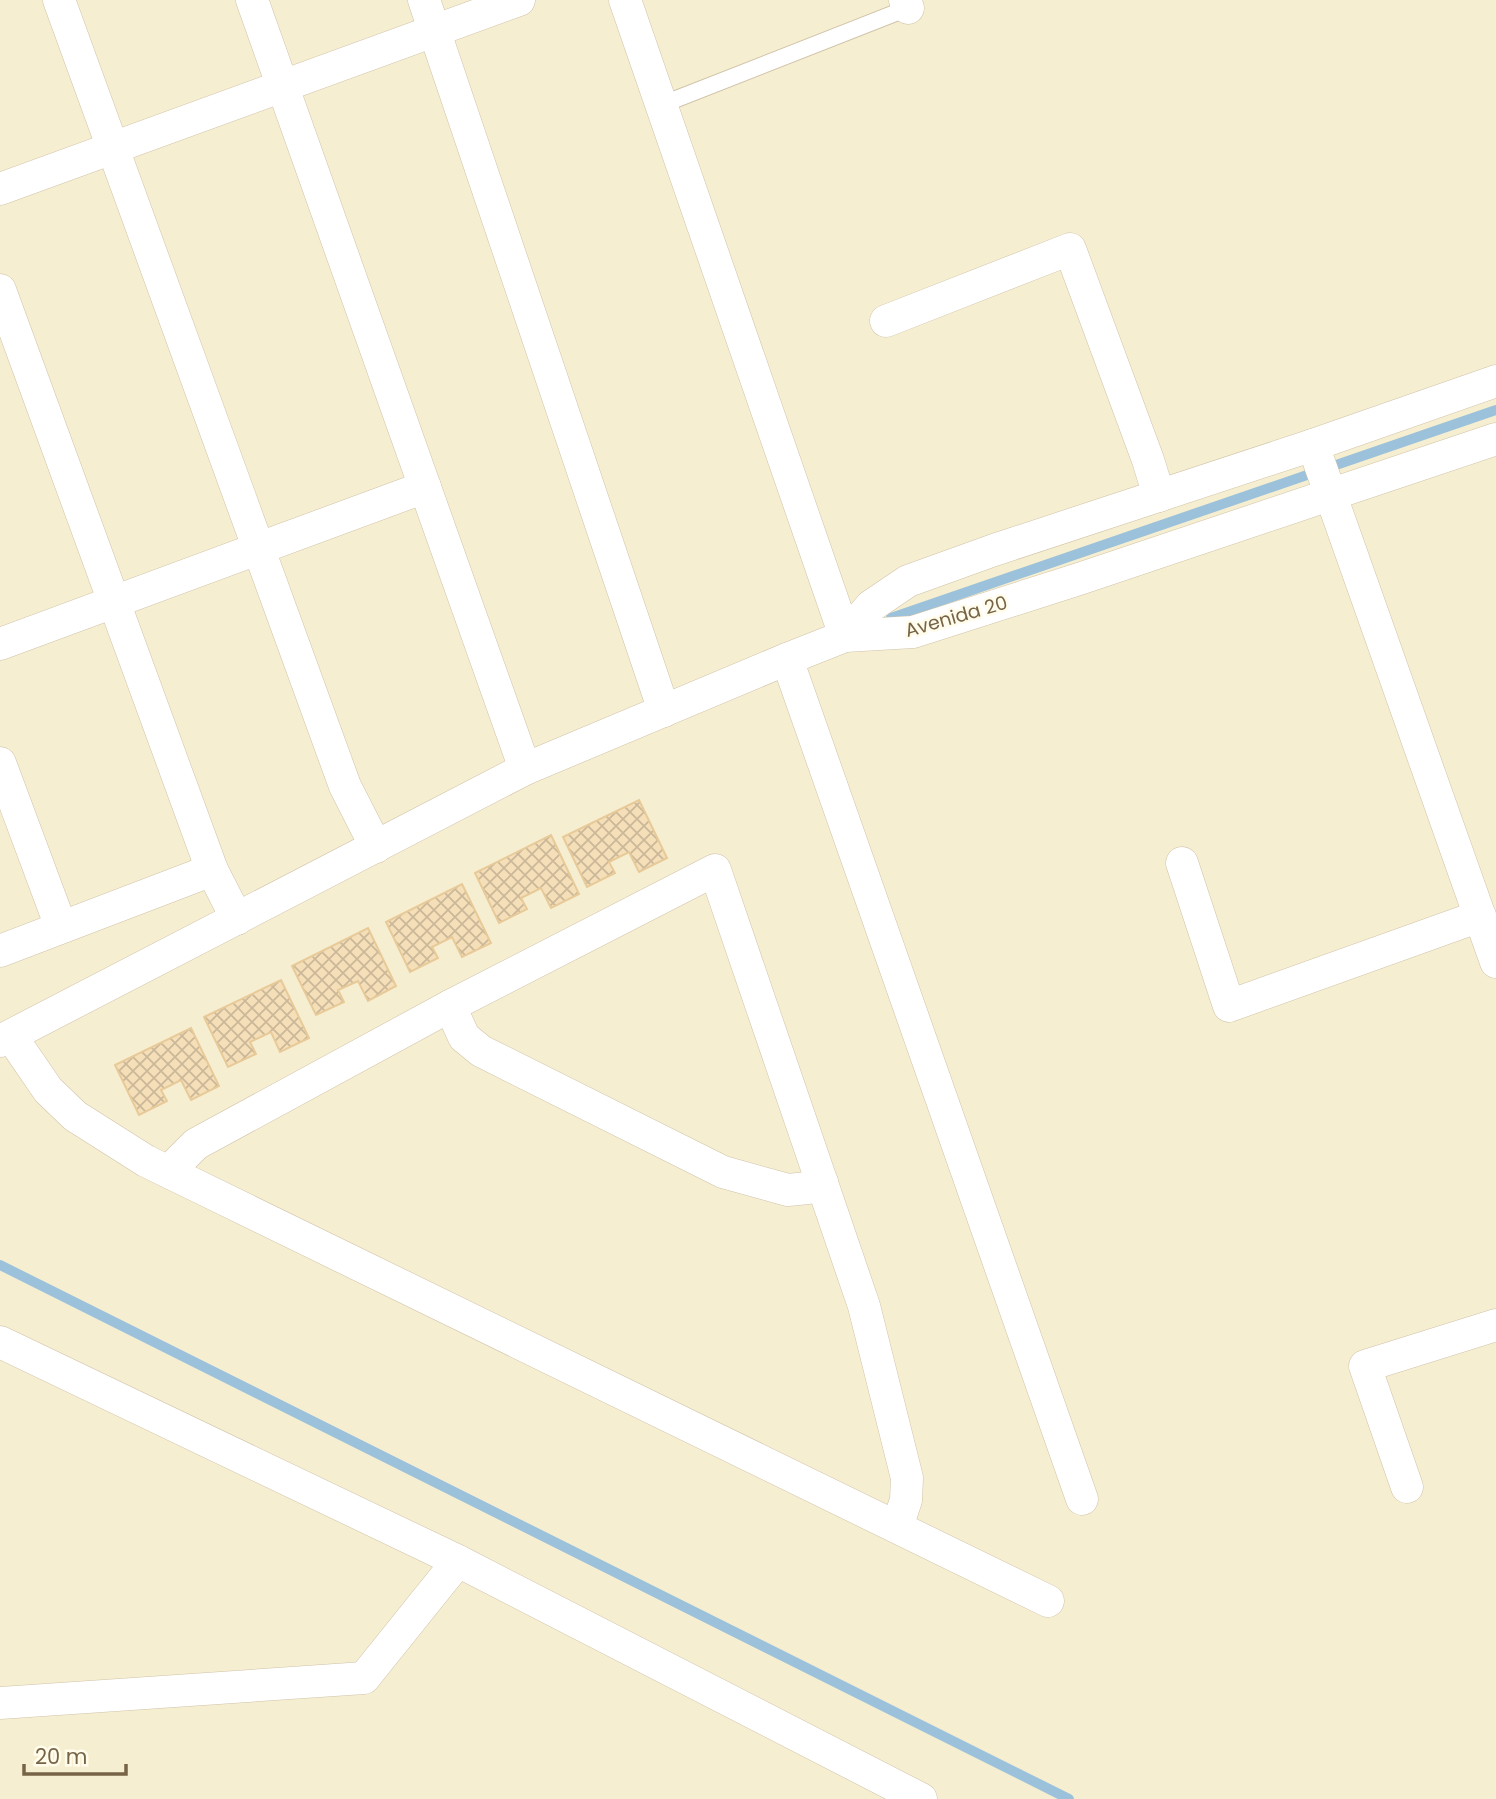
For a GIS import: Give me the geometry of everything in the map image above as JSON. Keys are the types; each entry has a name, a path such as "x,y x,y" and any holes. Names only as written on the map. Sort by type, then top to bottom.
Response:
{"street":[{"path":"58,0 345,786 376,847"},
{"path":"252,0 525,769"},
{"path":"424,0 664,711"},
{"path":"0,189 519,0"},
{"path":"625,0 845,636 525,769 6,1039 48,1090 75,1116 146,1161 1048,1601"},
{"path":"886,321 1070,249 1148,460 1158,496"},
{"path":"0,290 212,870 237,919"},
{"name":"Avenida 20","path":"845,636 870,606 908,581 1496,381"},
{"name":"Avenida 20","path":"845,636 913,632 1496,439"},
{"path":"1312,445 1496,962"},
{"path":"0,644 425,487"},
{"path":"787,659 1082,1499"},
{"path":"0,763 61,927"},
{"path":"1182,863 1229,1006 1480,916"},
{"path":"0,951 212,870"},
{"path":"173,1174 177,1163 196,1144 450,1006 715,870 864,1306 907,1478 906,1500 897,1527"},
{"path":"450,1006 464,1037 481,1051 723,1172 789,1190 808,1188 822,1182"},
{"path":"1407,1487 1365,1366 1496,1325"},
{"path":"0,1342 458,1561 921,1799"},
{"path":"0,1703 363,1678 458,1561"}],"lane":[{"path":"661,105 906,4"}],"shaded area":[{"path":"0,0 1496,0 1496,1799 0,1799"}],"building":[{"path":"639,800 667,858 639,872 629,852 609,862 615,873 587,887 563,837"},
{"path":"551,835 579,894 551,908 541,888 521,898 527,909 499,923 475,873"},
{"path":"462,884 491,943 462,957 452,937 432,947 438,958 410,972 386,922"},
{"path":"368,928 396,986 368,1001 358,981 338,990 344,1002 316,1015 292,966"},
{"path":"281,980 309,1038 280,1052 271,1032 250,1042 256,1054 228,1067 204,1017"},
{"path":"191,1028 219,1086 191,1100 181,1080 161,1090 167,1101 139,1115 115,1065"}],"waterway":[{"path":"891,618 1496,410"},
{"path":"0,1265 1069,1799"}]}
